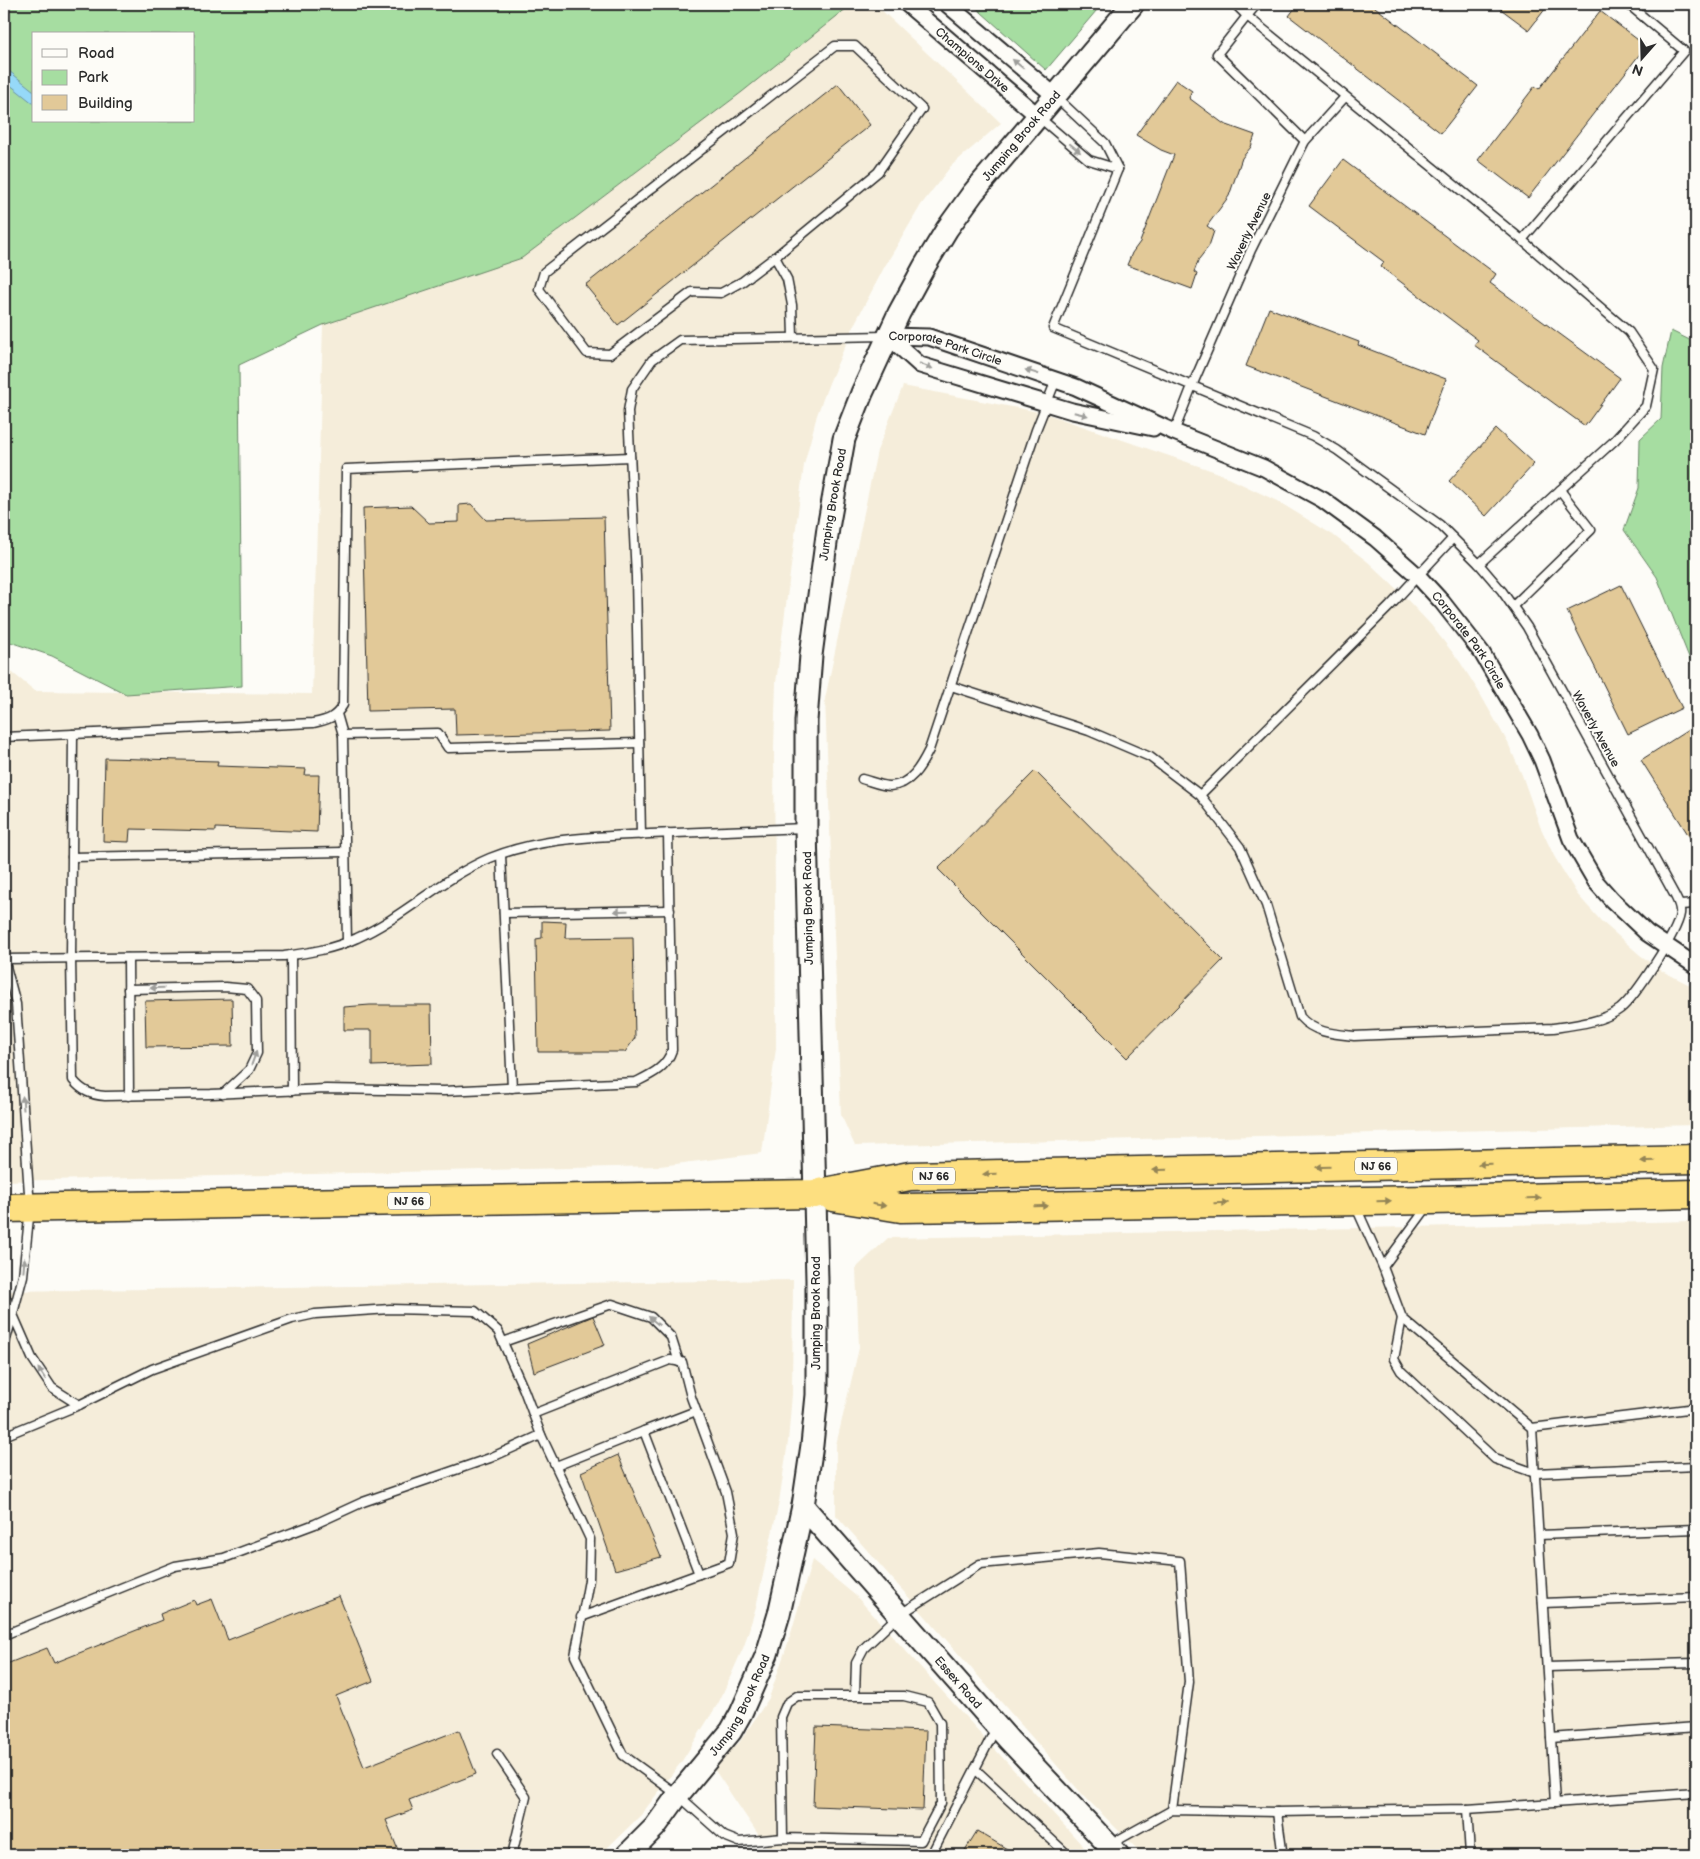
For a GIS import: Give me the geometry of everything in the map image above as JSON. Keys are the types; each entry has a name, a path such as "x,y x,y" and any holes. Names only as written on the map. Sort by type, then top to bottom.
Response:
{"highway":[{"name":"NJ 66","path":"17,1208 814,1194 910,1176 1696,1159"},
{"name":"NJ 66","path":"814,1194 901,1208 1696,1194"}],"street":[{"name":"Champions Drive","path":"947,4 1055,96"},
{"name":"Jumping Brook Road","path":"627,1855 655,1827 678,1795 731,1731 755,1684 767,1654 779,1614 803,1506 812,1445 816,1395 817,1280 806,828 806,721 808,688 833,495 844,439 852,415 888,336 924,267 960,210 1133,4"},
{"name":"Champions Drive","path":"910,5 1038,116"},
{"name":"Corporate Park Circle","path":"888,336 930,337 1056,380 1102,398 1174,432 1264,468 1323,500 1374,538 1418,576 1442,602 1482,652 1512,700 1542,760 1571,839 1592,876 1612,900 1647,933 1696,966"},
{"name":"Corporate Park Circle","path":"888,336 920,365 1097,418 1174,432"},
{"name":"Corporate Park Circle","path":"1666,945 1696,954"},
{"name":"Essex Road","path":"803,1506 1107,1852"}],"lane":[{"path":"1235,4 1345,97 1522,240 1628,332 1654,369 1646,406 1614,441 1479,564"},
{"path":"1257,4 1217,54 1305,141"},
{"path":"1522,240 1684,51 1628,4"},
{"path":"835,46 856,46 922,108 878,172 775,257 743,281 721,293 692,292 610,354 588,353 539,289 544,272 827,52 835,46"},
{"path":"1055,96 1105,143 1118,169"},
{"name":"Waverly Avenue","path":"1174,432 1251,250 1305,141 1345,97"},
{"path":"1038,116 1089,160 1118,169"},
{"name":"Waverly Avenue","path":"1118,169 1053,328 1325,443 1421,510 1453,538 1479,564 1527,626 1680,905"},
{"path":"775,257 787,279 792,305 793,337"},
{"path":"641,835 636,577 628,411 632,389 652,360 680,340 888,336"},
{"path":"862,780 889,786 902,783 913,776 921,766 929,750 1033,439 1056,380"},
{"path":"4,737 313,723 331,719 337,714 343,704 346,469 630,457"},
{"path":"1513,606 1591,530 1560,490"},
{"path":"1200,795 1390,606 1453,538"},
{"path":"951,686 1089,731 1150,756 1200,795 1240,847 1266,905 1300,1017 1306,1024 1329,1033 1354,1036 1554,1028 1578,1025 1599,1019 1620,1009 1654,967 1679,918 1680,905 1696,904"},
{"path":"337,714 343,735 347,942"},
{"path":"343,735 438,733 448,748 639,744"},
{"path":"73,734 71,958 73,1080 81,1089 95,1095 223,1094 326,1089 444,1092 636,1082 652,1074 666,1063 672,1050 668,833"},
{"path":"4,961 71,958 291,955 308,953 357,938 397,916 425,895 462,873 489,859 538,843 594,836 806,828"},
{"path":"72,857 345,852"},
{"path":"502,855 512,1088"},
{"path":"504,913 670,910"},
{"path":"4,940 4,961 16,1004 17,1208 23,1276 4,1347"},
{"path":"291,955 292,1091"},
{"path":"128,958 128,1096"},
{"path":"128,989 247,988 256,1001 258,1053 249,1070 223,1094"},
{"path":"1384,1267 1432,1200"},
{"path":"1354,1201 1384,1267 1402,1318 1532,1428 1555,1803"},
{"path":"4,1294 32,1358 52,1388 79,1405"},
{"path":"503,1342 612,1304 651,1317 671,1337 678,1362"},
{"path":"4,1436 79,1405 152,1369 292,1319 315,1314 390,1309 475,1311 498,1331 541,1435 590,1539 589,1580 575,1656 623,1755 678,1795 724,1836 739,1842 783,1838 921,1841 941,1803 940,1723 928,1702 904,1696 855,1695 797,1696 786,1703 781,1717 783,1838"},
{"path":"1402,1318 1394,1358 1401,1371 1495,1459 1535,1473 1696,1466"},
{"path":"533,1414 670,1360 682,1362 696,1411 726,1492 734,1533 729,1563 581,1617"},
{"path":"1532,1428 1696,1408"},
{"path":"556,1466 696,1411"},
{"path":"644,1431 699,1574"},
{"path":"4,1636 175,1566 224,1558 315,1524 363,1502 490,1458 541,1435"},
{"path":"1539,1535 1696,1529"},
{"path":"855,1695 856,1663 864,1648 899,1615 980,1564 1099,1553 1180,1561 1189,1682 1172,1810"},
{"path":"1543,1603 1696,1597"},
{"path":"1547,1667 1696,1663"},
{"path":"931,1855 997,1727"},
{"path":"1551,1738 1696,1727"},
{"path":"497,1754 526,1797 512,1855"},
{"path":"975,1768 1068,1855"},
{"path":"1107,1852 1172,1810 1277,1812 1467,1809 1696,1793"},
{"path":"1467,1809 1470,1855"},
{"path":"1277,1812 1281,1855"}],"shaded area":[{"path":"852,4 875,4 1001,123 951,166 921,205 885,266 856,321 829,383 817,415 804,465 776,683 774,747 776,1048 762,1153 660,1166 4,1181 4,666 35,691 312,694 323,325 522,258 742,92"},
{"path":"903,386 1044,413 1216,472 1279,502 1333,535 1368,562 1431,625 1460,662 1479,692 1508,743 1522,775 1540,826 1554,856 1577,894 1601,921 1640,955 1662,971 1696,988 1696,1125 855,1146 841,1115 825,699 877,451"},
{"path":"1696,1221 1696,1855 1143,1855 1083,1795 836,1515 836,1445 859,1348 856,1268 888,1238"},
{"path":"793,1280 792,1394 788,1442 779,1502 756,1607 744,1646 719,1702 682,1761 641,1815 600,1855 4,1855 4,1291"},
{"path":"812,1560 856,1596 1091,1855 772,1855 710,1763 739,1743 769,1698 789,1640"}],"green space":[{"path":"4,4 852,4 742,92 522,258 323,325 239,365 242,686 126,694 52,656 4,640"},
{"path":"972,4 1102,4 1046,70"},
{"path":"1671,331 1696,343 1696,675 1657,577 1624,530 1639,488 1640,439 1661,419 1663,368"}],"water":[{"path":"4,67 32,89 32,102 4,80"}],"building":[{"path":"1298,4 1371,4 1478,86 1441,133 1289,16"},
{"path":"1494,4 1549,4 1529,30"},
{"path":"1600,11 1646,46 1528,198 1478,160 1535,86 1539,89"},
{"path":"1176,80 1192,91 1189,98 1224,124 1255,135 1251,147 1242,158 1229,196 1207,226 1214,231 1209,246 1199,259 1194,272 1197,274 1192,289 1127,265 1132,253 1140,242 1174,155 1161,150 1136,135"},
{"path":"838,84 870,125 618,325 585,285"},
{"path":"1343,160 1496,274 1490,283 1620,378 1585,426 1474,345 1478,340 1381,267 1384,262 1309,206"},
{"path":"1269,308 1359,342 1358,345 1446,379 1425,434 1246,366"},
{"path":"1496,429 1534,464 1486,516 1449,481"},
{"path":"471,504 486,520 604,517 610,731 456,735 455,709 368,711 363,508 411,506 429,523 459,522 459,505"},
{"path":"1621,585 1682,708 1628,734 1567,611"},
{"path":"1696,725 1696,847 1641,760"},
{"path":"105,758 218,761 217,766 306,769 305,775 319,775 317,832 216,828 216,831 130,829 129,842 103,841"},
{"path":"1035,771 1223,960 1127,1058 938,869"},
{"path":"542,921 566,922 565,938 633,937 635,1038 625,1052 538,1052 536,939 542,938"},
{"path":"232,999 233,1046 146,1047 145,1001"},
{"path":"431,1005 432,1064 372,1066 372,1030 344,1030 344,1007"},
{"path":"593,1316 605,1345 534,1372 527,1344"},
{"path":"618,1455 661,1557 615,1570 581,1472"},
{"path":"339,1596 373,1681 336,1696 364,1767 459,1730 476,1774 409,1800 413,1810 386,1820 400,1855 4,1855 4,1665 47,1648 54,1663 162,1620 160,1614 194,1600 196,1605 212,1599 228,1640"},
{"path":"816,1727 926,1731 923,1810 813,1806"},
{"path":"977,1831 1017,1855 962,1855"}]}
